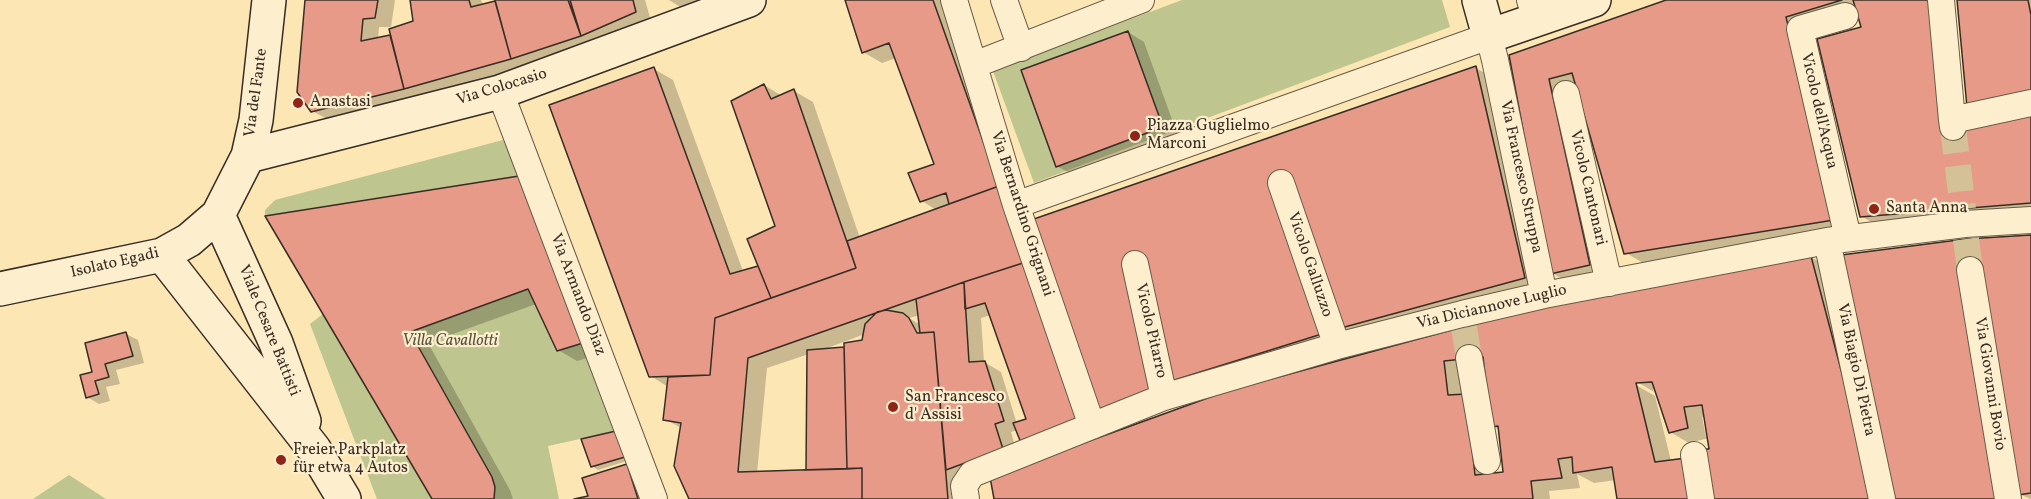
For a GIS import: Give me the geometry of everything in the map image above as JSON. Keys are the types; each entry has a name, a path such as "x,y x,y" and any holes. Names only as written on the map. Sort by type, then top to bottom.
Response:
{"street":[{"name":"Via del Fante","path":"218,215 248,156 256,120 269,0"},
{"name":"Via Colocasio","path":"248,156 500,92 749,0"},
{"name":"Via Bernardino Grignani","path":"954,0 1016,205 1092,426"},
{"path":"1004,0 1021,48"},
{"path":"974,65 1141,0"},
{"path":"1479,0 1492,48"},
{"path":"1016,205 1492,48 1533,10 1594,0"},
{"path":"1941,0 1953,124 2031,103"},
{"name":"Vicolo dell'Acqua","path":"1838,239 1800,29 1845,16"},
{"name":"Via Francesco Struppa","path":"1492,48 1544,295"},
{"name":"Via Armando Diaz","path":"500,92 654,499"},
{"name":"Vicolo Cantonari","path":"1566,94 1609,282"},
{"name":"Vicolo Galluzzo","path":"1281,183 1337,346"},
{"name":"Isolato Egadi","path":"0,289 162,255 189,240 218,215"},
{"name":"Viale Cesare Battisti","path":"218,215 276,343 314,448"},
{"name":"Via Diciannove Luglio","path":"966,499 964,486 972,474 1164,397 1337,346 1463,320 1544,295 1838,239 1965,224 2031,220"},
{"name":"Via Biagio Di Pietra","path":"1838,239 1882,499"},
{"name":"Viale Cesare Battisti","path":"162,255 314,448 344,499"},
{"name":"Vicolo Pitarro","path":"1135,264 1164,397"},
{"name":"Via Giovanni Bovio","path":"1970,270 2008,499"},
{"path":"1469,358 1487,461"},
{"path":"1694,455 1701,499"}],"green space":[{"path":"1182,0 1442,0 1450,27 1034,183 993,71"},
{"name":"Villa Cavallotti","path":"503,140 519,176 616,431 548,446 559,499 377,499 310,324 323,314 265,216 265,210 275,200"},
{"path":"69,475 106,499 33,499"}],"building":[{"path":"305,0 378,0 375,18 363,19 361,41 390,35 404,89 311,112 297,92"},
{"path":"410,0 469,0 471,7 495,1 511,59 404,89 389,29 413,21"},
{"path":"495,0 568,0 581,36 511,59"},
{"path":"570,0 633,0 636,12 581,36"},
{"path":"845,0 933,0 999,186 949,204 946,193 920,202 908,173 934,164 889,43 862,53"},
{"path":"1666,0 1842,0 1786,17 1834,220 1624,254 1572,73 1549,79 1590,265 1550,274 1509,55"},
{"path":"1853,0 1932,0 1947,132 2031,114 2031,203 1860,217 1817,39 1861,27"},
{"path":"1957,0 2028,0 2031,15 2031,91 1967,107"},
{"path":"1128,31 1163,127 1056,167 1021,70"},
{"path":"1476,66 1525,278 1341,328 1165,383 1097,412 1031,220"},
{"path":"654,67 730,274 758,266 771,298 715,318 710,375 649,377 549,105"},
{"path":"764,84 771,99 794,89 856,268 771,298 747,239 775,226 731,101"},
{"path":"519,176 583,343 557,351 528,289 410,332 492,477 495,487 494,499 432,499 265,216"},
{"path":"999,186 1026,262 748,358 738,472 862,468 862,499 689,499 674,466 681,423 663,420 668,377 710,375 715,318 856,268 847,241"},
{"path":"2031,235 2031,493 2018,495 1982,268 1962,271 1996,499 1894,499 1841,255 1966,239"},
{"path":"1811,256 1875,499 1709,499 1698,449 1709,449 1702,405 1684,407 1688,428 1669,433 1652,382 1636,383 1655,462 1686,458 1692,499 1617,499 1612,467 1573,473 1572,457 1558,459 1562,478 1531,481 1533,499 994,499 990,477 1227,391 1536,307","holes":["1483,357 1491,427 1498,426 1503,472 1475,475 1466,394 1448,395 1444,361"]},
{"path":"1026,262 1079,420 1021,443 1013,423 1026,419 985,303 965,309 964,282"},
{"path":"964,282 969,362 985,361 1004,421 995,424 1003,449 946,470 934,332 920,333 916,299"},
{"name":"San Francesco d' Assisi","path":"886,310 903,313 909,318 917,333 934,332 948,499 862,499 862,468 847,469 844,343 862,340 865,324 877,312"},
{"path":"126,332 133,356 105,364 109,377 95,381 99,394 86,398 80,375 92,372 85,343"},
{"path":"844,347 847,469 806,470 807,350"},
{"path":"616,431 625,457 591,467 581,439"},
{"path":"627,464 638,499 574,499 588,496 582,478"}],"tunnel":[{"path":"1953,127 1963,209"},
{"path":"1966,239 1970,270"},
{"path":"1464,327 1469,358"}],"place":[{"name":"Anastasi","path":"298,103"},
{"name":"Piazza Guglielmo Marconi","path":"1135,136"},
{"name":"Santa Anna","path":"1874,209"},
{"name":"San Francesco d' Assisi","path":"893,407"},
{"name":"Freier Parkplatz für etwa 4 Autos","path":"281,460"}]}
